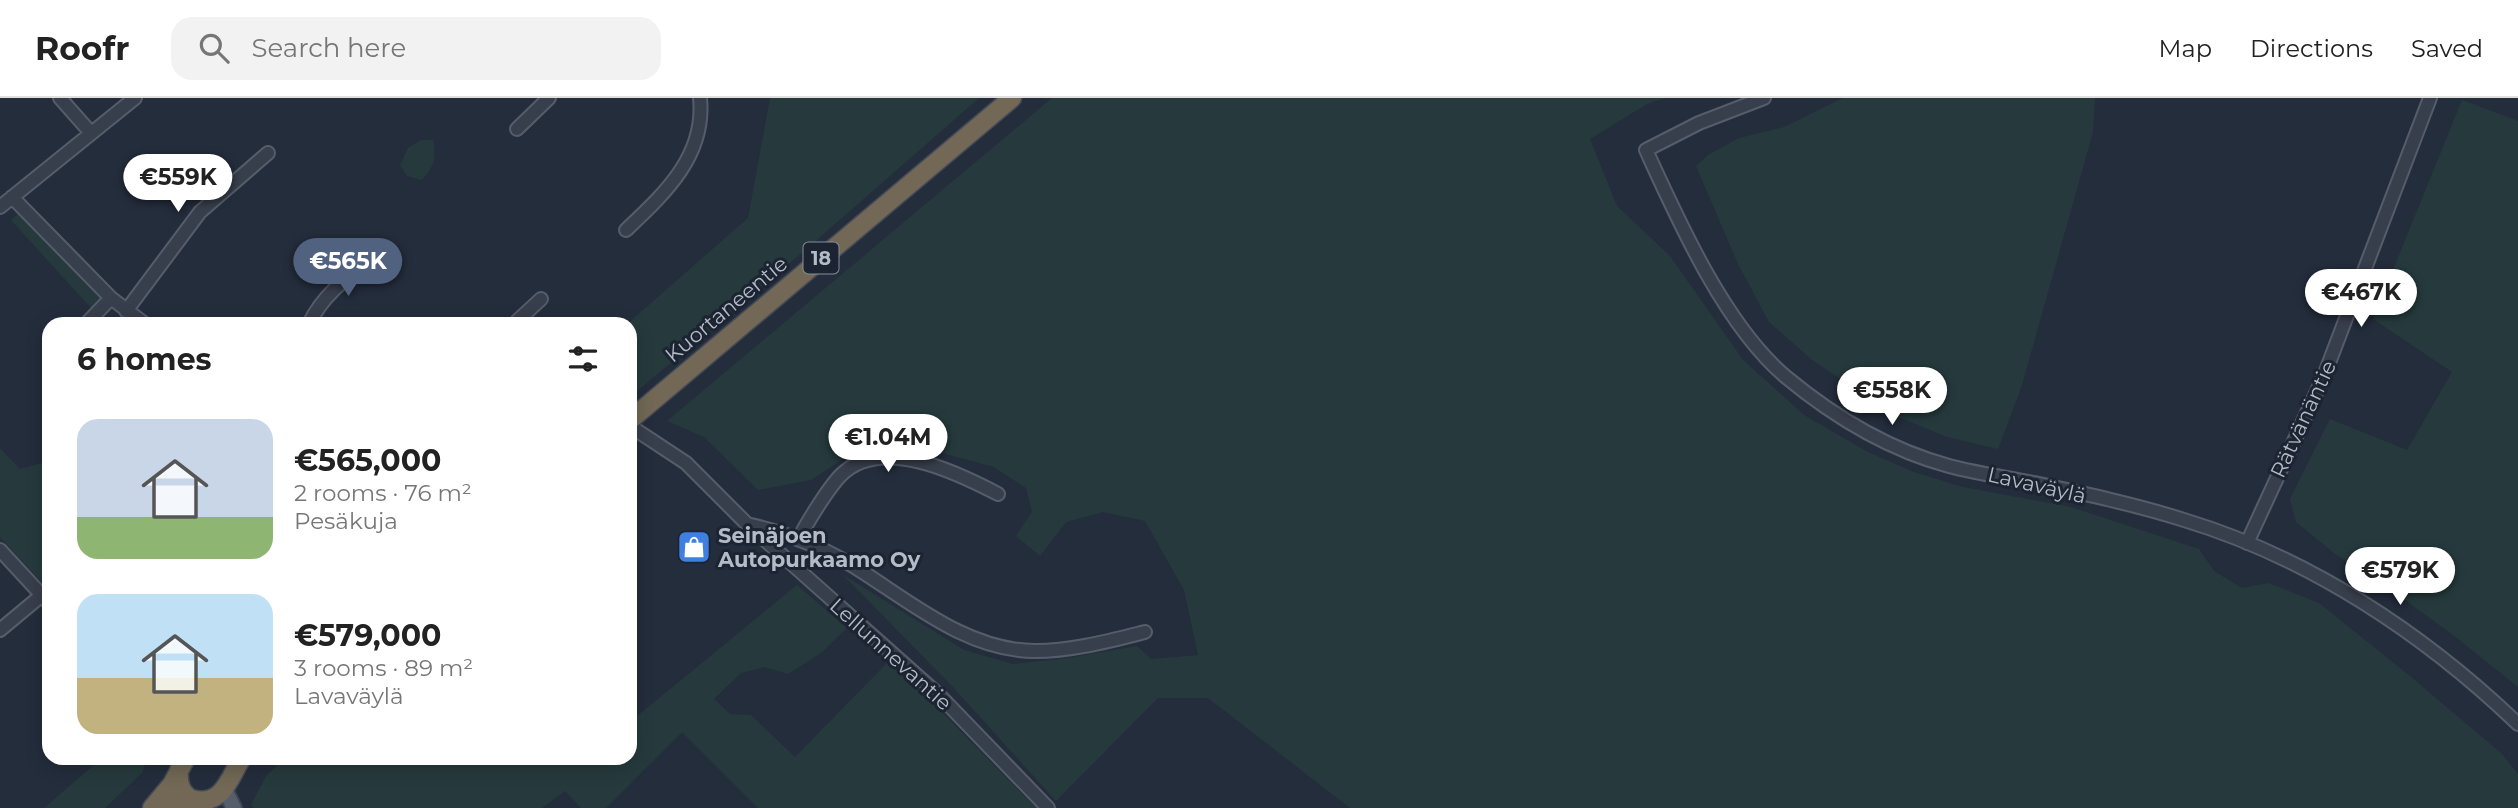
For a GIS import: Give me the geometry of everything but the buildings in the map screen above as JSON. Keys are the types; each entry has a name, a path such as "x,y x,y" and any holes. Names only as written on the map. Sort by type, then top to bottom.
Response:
{"highway":[{"name":"Kuortaneentie","path":"637,414 1012,98"},
{"path":"181,765 178,778 183,792 203,804"},
{"path":"152,808 172,784 181,765"},
{"path":"228,765 231,793"},
{"path":"170,808 180,802 203,804 216,801 231,793 240,765"}],"street":[{"path":"60,98 91,133"},
{"path":"0,207 135,98"},
{"path":"517,130 549,98"},
{"path":"626,230 667,191 681,173 699,128 700,98"},
{"name":"Lavaväylä","path":"1764,98 1699,123 1646,150 1712,282 1747,336 1785,376 1836,414 1884,441 1948,466 2032,483 2184,520 2247,543 2321,578 2380,613 2482,690 2518,724"},
{"name":"Rätvänäntie","path":"2247,543 2339,341 2430,98"},
{"path":"126,311 200,212 268,153"},
{"path":"12,197 111,298 135,317"},
{"path":"312,317 331,290 370,260"},
{"path":"93,317 111,298"},
{"path":"522,317 541,299"},
{"name":"Lellunnevantie","path":"637,431 686,463 747,524 939,695 1048,808"},
{"path":"799,538 808,521 842,475 859,463 886,457 916,460 964,476 998,495"},
{"path":"747,524 799,538 847,562 957,631 989,645 1034,651 1092,645 1144,632"},
{"path":"0,550 42,596"},
{"path":"0,630 42,601"}],"green space":[{"path":"770,98 979,98 811,245 637,391 635,317 748,218"},
{"path":"1052,98 1665,98 1647,104 1590,139 1617,206 1670,256 1743,360 1804,415 1868,452 1914,472 1963,487 2071,507 2199,549 2214,571 2242,588 2268,583 2319,603 2502,754 2518,774 2518,808 1350,808 1208,698 1158,698 1056,801 952,686 842,574 964,650 1013,664 1137,646 1151,659 1198,655 1184,590 1145,521 1103,512 1066,522 1040,556 1016,536 1032,512 1026,488 994,467 920,447 858,449 811,480 758,490 704,437 667,421"},
{"path":"1843,98 2095,98 2093,132 2022,385 1998,449 1947,437 1892,414 1811,359 1769,322 1738,264 1696,166 1708,155 1739,138 1784,127"},
{"path":"2462,100 2518,121 2518,687 2453,635 2334,553 2296,522 2290,499 2330,419 2407,450 2452,372 2373,319"},
{"path":"421,140 433,140 435,151 432,166 422,180 407,176 400,165 408,148"},
{"path":"20,212 102,298 91,308 11,220"},
{"path":"0,448 20,469 42,463 42,582 0,537"},
{"path":"797,585 847,628 821,653 788,674 765,667 741,673 714,699 730,714 751,715 795,757 887,663 931,701 1036,808 758,808 682,732 606,808 581,808 565,791 542,808 254,808 251,805 266,776 278,765 637,765 637,716"},
{"path":"94,765 145,765 142,773 105,808 44,808"}],"place":[{"name":"Seinäjoen Autopurkaamo Oy","path":"694,547"}]}
